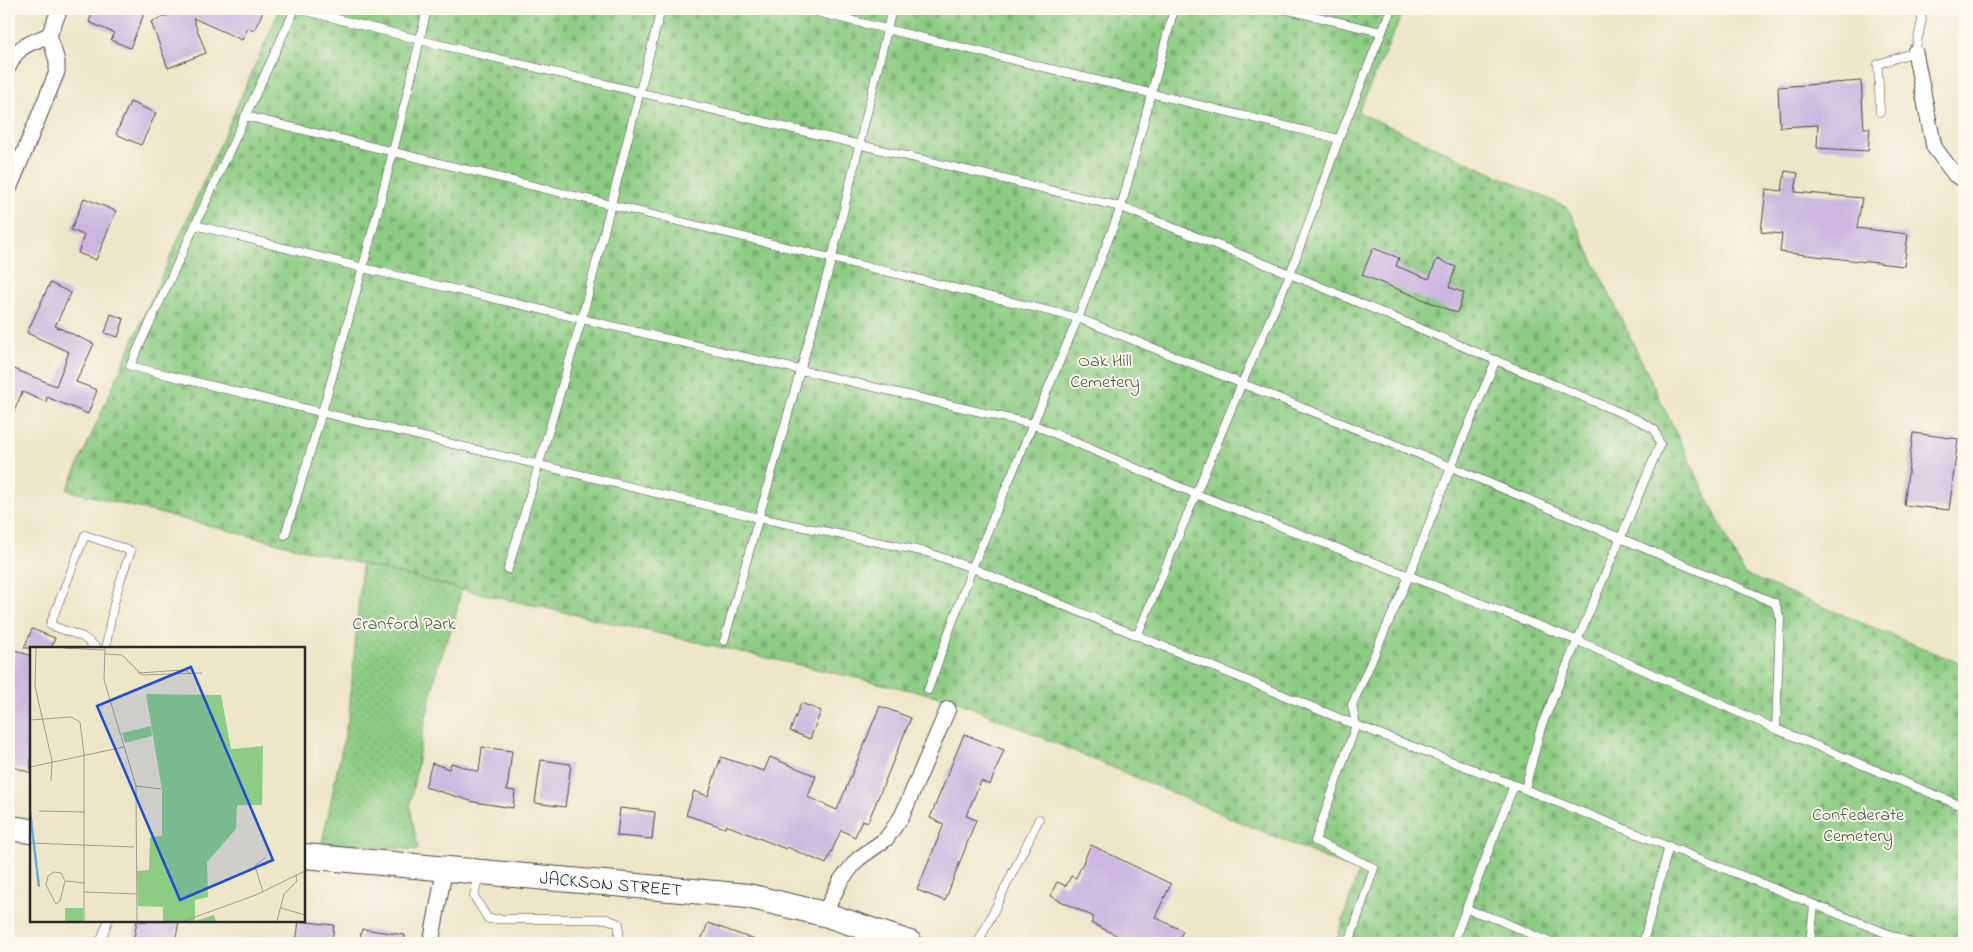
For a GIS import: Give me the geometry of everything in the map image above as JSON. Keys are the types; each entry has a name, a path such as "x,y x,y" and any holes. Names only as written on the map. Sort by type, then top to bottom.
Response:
{"main road":[{"path":"9,828 30,831"},
{"name":"JACKSON STREET","path":"305,856 445,867 480,872 748,896 824,914 910,943"}],"street":[{"path":"9,189 57,72 57,61 49,35 60,9"},
{"path":"9,66 17,51 25,45 49,35"},
{"path":"1915,52 1934,147 1956,175 1964,179"},
{"path":"824,914 841,880 858,859 886,839 902,816 948,709"},
{"path":"431,943 445,867"}],"lane":[{"path":"1525,789 1541,727 1660,444 1655,430 1638,420 1496,360 1290,274 1122,207 297,9 245,116 130,366 759,518 926,552 972,568 1356,725 1514,784 1525,789 1814,905 1911,943"},
{"path":"285,535 323,412 363,268 427,9"},
{"path":"508,569 582,318 661,9"},
{"path":"804,9 1339,138"},
{"path":"724,640 832,258 892,9"},
{"path":"928,690 972,568 1078,318 1122,207 1174,9"},
{"path":"1284,9 1382,32"},
{"path":"1137,636 1242,383 1290,274 1339,138 1391,9"},
{"path":"1880,112 1878,64 1915,52 1922,20 1919,9"},
{"path":"245,116 1078,318 1242,383 1451,467 1775,604 1780,618 1776,729"},
{"path":"196,224 363,268 1032,424 1196,494 1576,640 1776,729 1964,807"},
{"path":"1350,943 1374,868 1315,841 1356,725 1352,705 1408,576 1496,360"},
{"path":"96,647 83,637 50,625 85,535 130,552 118,585 111,613 106,647"},
{"path":"1453,943 1514,784"},
{"path":"978,943 1039,819"},
{"path":"1643,943 1669,846"},
{"path":"480,872 474,896 488,920 607,919 619,924 619,943"},
{"path":"1810,943 1814,905"},
{"path":"1466,910 1498,920 1551,943"},
{"path":"100,943 108,922"}],"green space":[{"name":"Oak Hill Cemetery","path":"280,9 1405,9 1358,112 1568,208 1744,574 1964,665 1964,943 1336,943 1358,872 954,700 461,589 67,490"},
{"name":"Cranford Park","path":"362,564 461,589 455,619 437,668 422,736 410,806 418,850 322,843 349,715"}],"building":[{"path":"94,9 146,9 130,48 111,40 114,33 89,22"},
{"path":"173,9 264,9 254,31 248,28 242,40 193,18 206,53 168,68 151,22 179,11"},
{"path":"1861,81 1864,128 1870,128 1868,151 1817,148 1818,125 1780,127 1778,87"},
{"path":"130,102 156,113 141,145 116,134"},
{"path":"1785,171 1798,173 1795,192 1862,198 1857,228 1908,234 1904,266 1780,252 1782,234 1761,232 1766,189 1782,191"},
{"path":"84,198 116,211 96,260 78,253 84,235 71,230"},
{"path":"1373,248 1399,258 1396,266 1429,279 1437,259 1456,267 1449,287 1464,293 1457,313 1362,275"},
{"path":"50,283 71,293 55,326 94,344 76,382 97,390 88,414 47,397 46,402 22,392 9,424 9,367 56,386 69,352 27,333"},
{"path":"111,314 124,319 118,337 105,333"},
{"path":"1913,433 1958,439 1949,510 1904,505"},
{"path":"32,629 55,638 51,647 24,648"},
{"path":"15,650 30,656 30,773 9,765 9,668"},
{"path":"801,703 821,711 810,739 790,731"},
{"path":"880,706 911,718 868,822 862,820 855,837 841,830 826,864 787,847 786,849 726,825 725,828 686,815 694,791 708,796 721,757 764,771 770,757 816,776 808,797 837,810"},
{"path":"964,734 1004,750 990,785 981,781 966,816 976,820 945,901 917,890 944,824 930,818"},
{"path":"482,747 512,751 507,790 515,791 513,808 474,802 425,787 432,763 449,769 451,763 479,772"},
{"path":"541,760 571,764 565,807 535,803"},
{"path":"620,808 655,812 652,839 617,836"},
{"path":"1091,845 1171,884 1155,917 1183,931 1177,943 1146,943 1133,937 1131,942 1091,923 1094,917 1050,896 1057,882 1066,886 1071,876 1076,878"},
{"path":"137,922 179,922 175,943 133,943"},
{"path":"299,922 334,925 332,942 296,943"},
{"path":"708,923 758,941 758,943 700,943"},
{"path":"362,929 405,935 404,943 359,943"}],"park label":[{"name":"Confederate Cemetery","path":"1858,824"}]}
